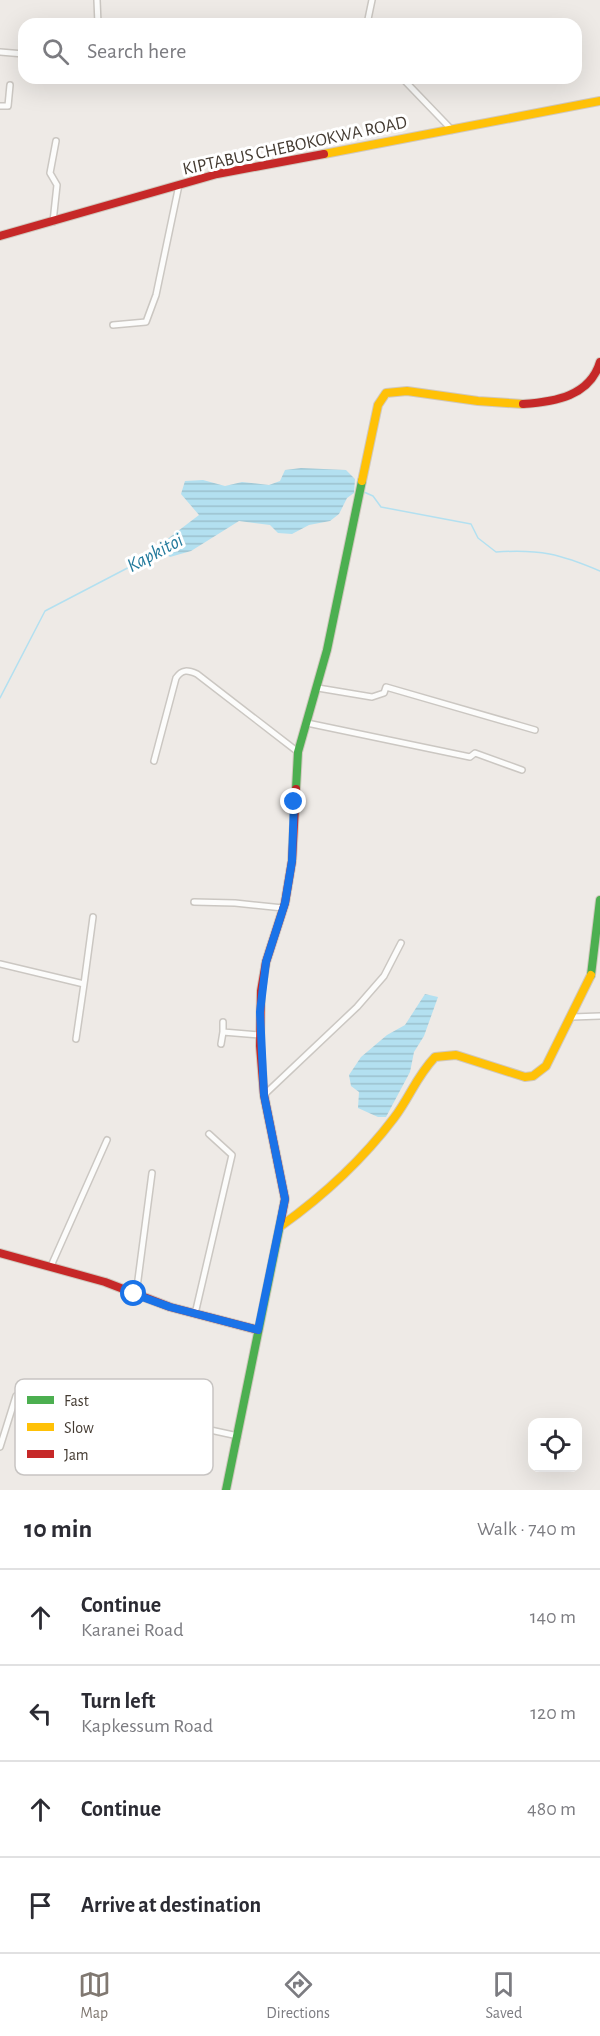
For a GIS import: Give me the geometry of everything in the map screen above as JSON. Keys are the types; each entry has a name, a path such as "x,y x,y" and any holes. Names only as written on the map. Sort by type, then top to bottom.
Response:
{"street":[{"path":"97,0 98,18"},
{"path":"368,18 372,0"},
{"path":"0,52 18,54"},
{"path":"408,84 452,130"},
{"path":"0,106 8,106 10,85"},
{"name":"KIPTABUS CHEBOKOKWA ROAD","path":"0,236 217,174 600,101"},
{"path":"53,222 57,185 50,173 56,141"},
{"path":"112,325 146,322 156,295 179,185"},
{"path":"226,1490 285,1199 264,1095 260,1035 264,972 283,908 294,843 298,752 318,688 376,411 383,396 392,391 405,390 513,404 542,402 572,393 591,382 600,362"},
{"path":"154,761 176,678 180,672 186,670 197,674 298,752"},
{"path":"318,688 372,698 384,693 386,687 535,730"},
{"path":"307,723 470,757 476,753 522,771"},
{"path":"281,1226 315,1202 382,1133 396,1115 428,1062 435,1057 450,1054 492,1068 533,1076 546,1066 593,971 600,900"},
{"path":"194,902 283,908"},
{"path":"76,1039 93,917"},
{"path":"264,1095 357,1007 384,976 401,942"},
{"path":"0,964 84,984"},
{"path":"572,1017 600,1017"},
{"path":"221,1044 223,1022"},
{"path":"223,1032 260,1035"},
{"path":"195,1314 232,1155 209,1134"},
{"path":"51,1266 107,1140"},
{"path":"136,1295 152,1173"},
{"path":"0,1253 105,1282 136,1295 195,1314 258,1330"},
{"path":"0,1447 15,1399"},
{"path":"213,1430 238,1436"}],"water":[{"path":"301,468 346,470 355,479 354,493 347,498 339,514 330,521 309,525 292,534 278,533 270,525 239,521 191,551 170,557 157,547 199,515 181,494 185,481 203,480 225,486 242,482 269,485 280,481 285,470"},
{"path":"425,994 438,997 424,1036 414,1052 410,1072 386,1117 378,1117 358,1108 359,1092 351,1086 349,1075 361,1057 387,1035 405,1025"}],"waterway":[{"name":"Kapkitoi","path":"364,492 373,496 381,507 471,524 478,538 496,552 525,551 550,554 600,571"},
{"name":"Kapkitoi","path":"0,698 45,611 162,550"}],"traffic: fast":[{"path":"296,789 298,752 327,650 362,481"},
{"path":"591,975 600,900"},
{"path":"226,1490 281,1220"}],"traffic: slow":[{"path":"324,154 600,101"},
{"path":"362,481 378,405 386,393 407,391 478,401 523,404"},
{"path":"281,1226 327,1189 369,1148 394,1118 435,1057 456,1055 525,1077 533,1076 546,1066 591,975"}],"traffic: jam":[{"path":"0,236 217,174 324,154"},
{"path":"523,404 559,399 580,390 588,383 600,362"},
{"path":"281,1220 285,1199 264,1095 260,1046 261,991 266,962 285,903 292,861 296,789"},
{"path":"0,1253 105,1282 170,1307 258,1330"}],"route":[{"path":"134,1294 170,1307 258,1330 284,1213 285,1199 264,1095 260,1046 261,991 266,962 285,903 294,843 294,802"}]}
